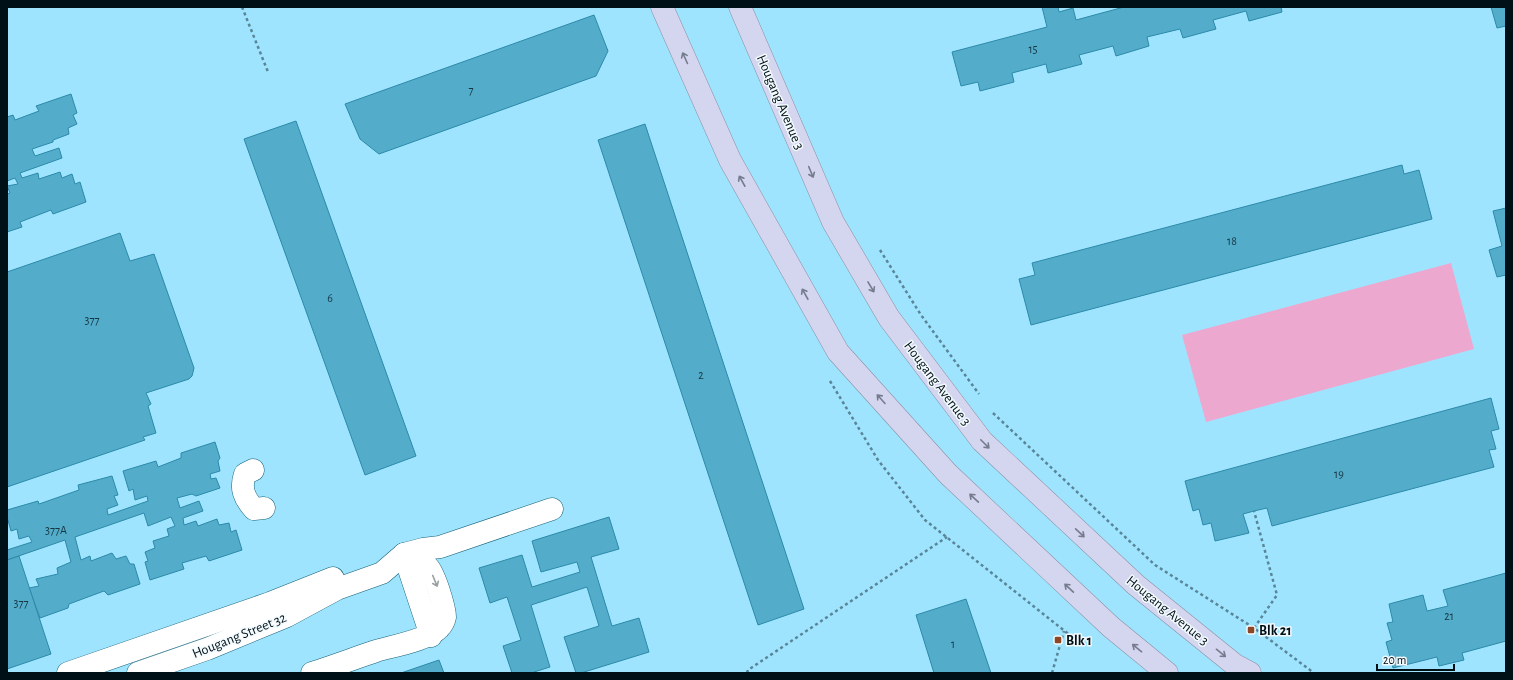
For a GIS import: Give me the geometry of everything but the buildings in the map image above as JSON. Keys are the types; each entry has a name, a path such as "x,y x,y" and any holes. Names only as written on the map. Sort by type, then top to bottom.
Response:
{"highway":[{"path":"662,7 730,160 838,352 948,474 1097,614 1167,673"},
{"name":"Hougang Avenue 3","path":"740,7 829,215 843,241 890,318 982,441 1136,585 1235,665 1250,673"}],"street":[{"path":"253,470 245,474 242,482 243,492 247,501 254,508 264,508"},
{"path":"312,673 377,651 431,636 405,559 422,549 440,546 552,510"},
{"name":"Hougang Street 32","path":"138,673 207,649 287,616 337,589 378,575 389,568 398,558 405,559"},
{"path":"68,673 270,603 373,563 378,575"}],"path":[{"path":"242,7 268,72"},
{"path":"879,249 921,315 980,395"},
{"path":"989,407 1155,565 1254,628 1314,673"},
{"path":"1254,511 1277,595 1254,628"},
{"path":"925,520 1076,640 1097,614"},
{"path":"747,673 748,670 947,537"},
{"path":"1052,673 1064,631"}],"shaded area":[{"path":"1451,263 1474,349 1206,422 1182,335"}],"place":[{"name":"Blk 21","path":"1251,630"},
{"name":"Blk 1","path":"1058,640"}]}
